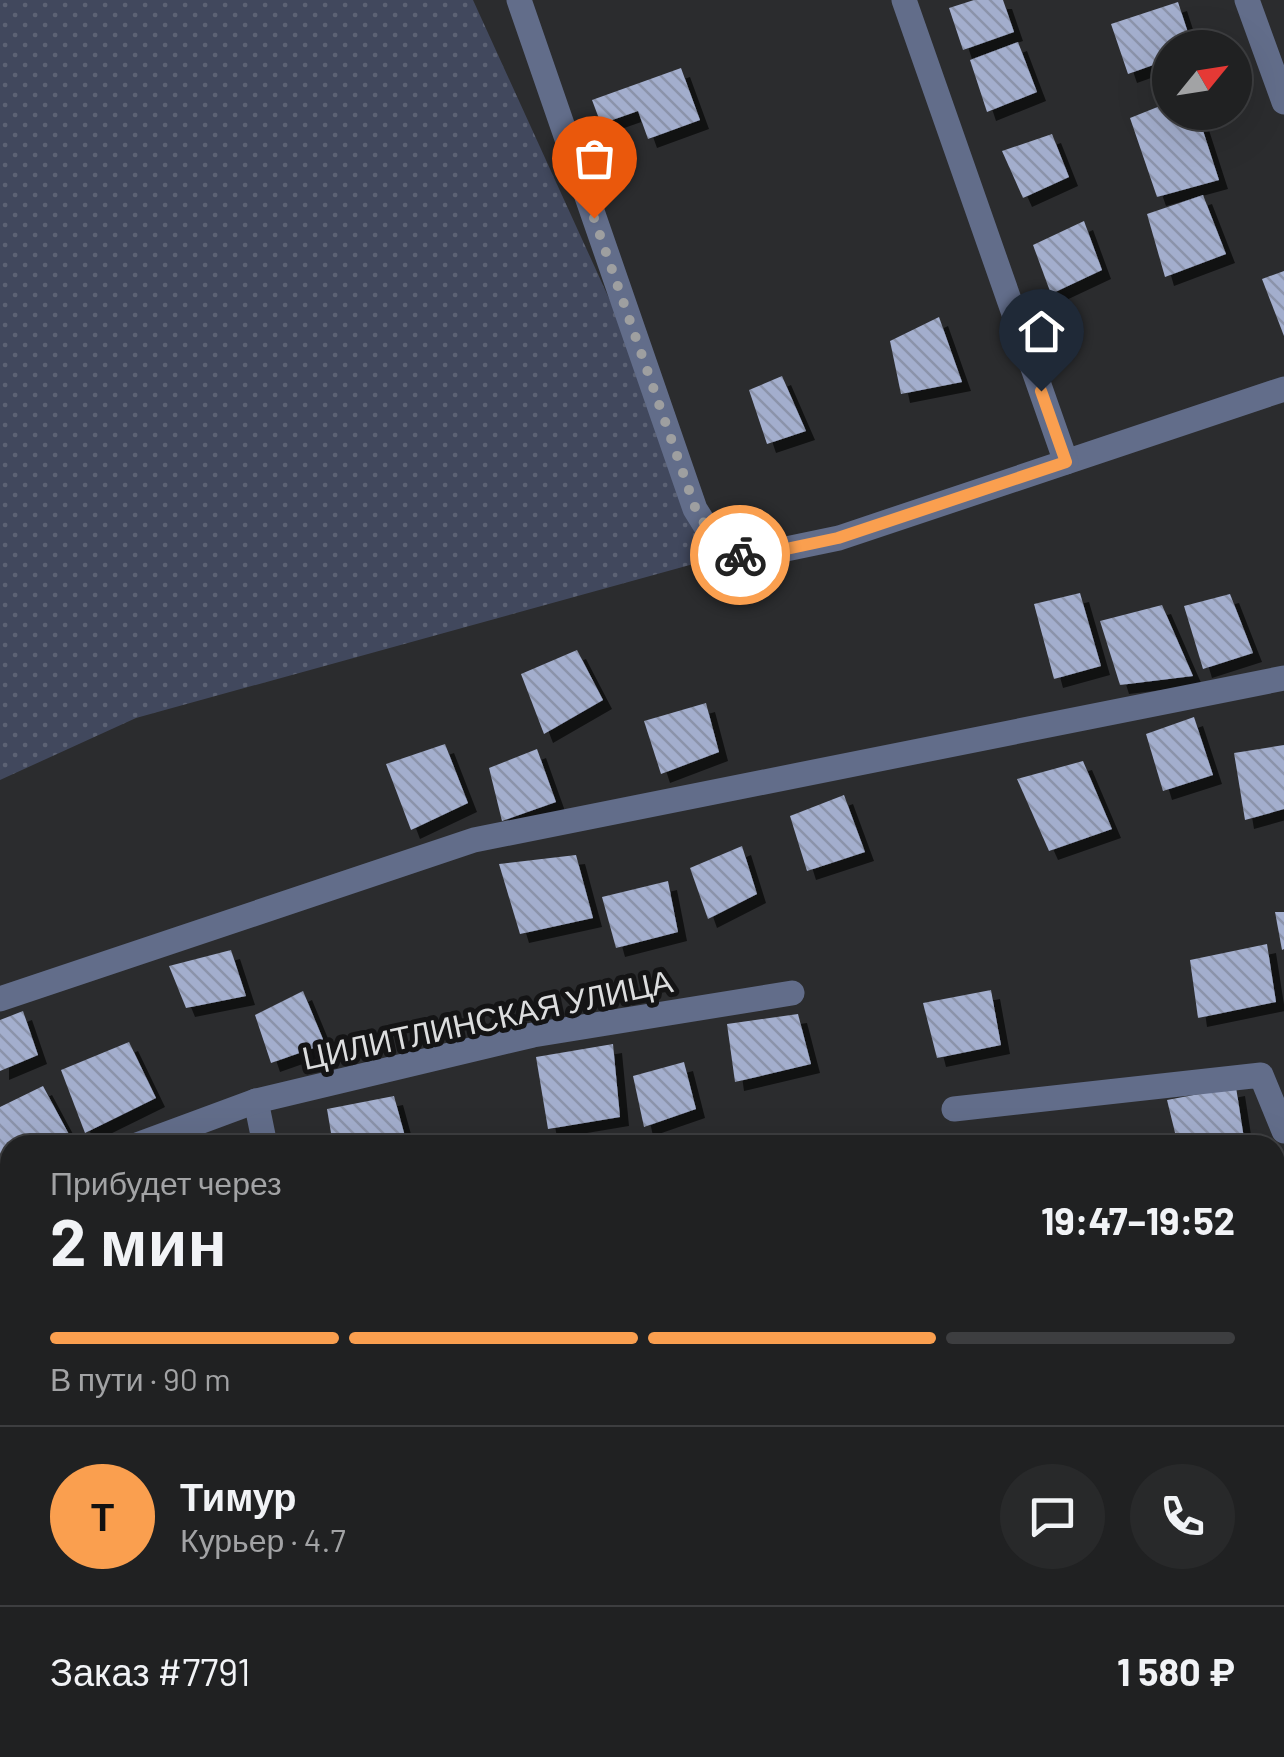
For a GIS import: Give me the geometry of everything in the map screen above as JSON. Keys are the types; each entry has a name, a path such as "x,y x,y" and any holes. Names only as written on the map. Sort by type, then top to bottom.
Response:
{"street":[{"path":"519,0 696,510 721,551 748,557 838,538 1284,389"},
{"path":"904,0 1066,462"},
{"path":"1247,0 1284,102"},
{"path":"0,999 474,840 1284,678"},
{"name":"ЦИЛИТЛИНСКАЯ УЛИЦА","path":"163,1135 256,1100 534,1035 792,993"},
{"path":"954,1110 1261,1074 1284,1131"},
{"path":"256,1100 263,1135"}],"shaded area":[{"path":"0,0 473,0 726,555 136,718 0,780"}],"building":[{"path":"974,0 1003,0 1014,32 963,50 949,8"},
{"path":"1178,2 1187,30 1152,30 1152,65 1128,74 1111,24"},
{"path":"1018,42 1037,92 987,112 970,60"},
{"path":"681,68 700,120 648,139 638,111 601,124 592,100"},
{"path":"1152,109 1152,130 1203,130 1219,180 1157,197 1130,118"},
{"path":"1052,134 1069,177 1023,198 1002,151"},
{"path":"1203,195 1226,254 1165,277 1147,214"},
{"path":"1084,221 1102,270 1051,294 1033,245"},
{"path":"1284,271 1284,336 1262,279"},
{"path":"939,317 962,382 901,394 890,341"},
{"path":"782,376 806,431 767,444 749,390"},
{"path":"1080,593 1101,666 1054,679 1034,604"},
{"path":"1230,594 1253,653 1203,669 1184,606"},
{"path":"1162,605 1193,676 1120,685 1100,621"},
{"path":"577,650 603,700 544,734 521,674"},
{"path":"706,703 719,752 661,774 644,721"},
{"path":"1194,717 1213,775 1163,791 1146,734"},
{"path":"445,744 468,803 411,830 386,764"},
{"path":"1284,745 1284,809 1245,820 1234,753"},
{"path":"537,749 556,802 502,821 489,768"},
{"path":"1083,761 1112,829 1049,851 1017,779"},
{"path":"844,795 865,852 807,871 790,816"},
{"path":"742,846 757,894 708,919 690,868"},
{"path":"576,855 593,918 520,934 499,864"},
{"path":"668,881 678,932 616,948 602,897"},
{"path":"1275,912 1284,912 1282,950"},
{"path":"1267,944 1276,1002 1198,1018 1190,960"},
{"path":"231,950 246,996 186,1008 169,966"},
{"path":"991,990 1001,1045 937,1058 923,1003"},
{"path":"303,991 325,1044 271,1063 255,1015"},
{"path":"23,1011 38,1055 0,1071 0,1020"},
{"path":"798,1014 811,1064 735,1082 727,1024"},
{"path":"129,1042 156,1098 85,1133 61,1070"},
{"path":"613,1044 620,1117 548,1129 536,1057"},
{"path":"684,1062 696,1109 644,1127 633,1076"},
{"path":"43,1086 69,1135 0,1135 0,1107"},
{"path":"1236,1087 1243,1135 1176,1135 1167,1100"},
{"path":"394,1096 405,1135 331,1135 327,1109"}],"way so far":[{"path":"594,218 696,510 721,551 740,555"}],"route":[{"path":"740,555 748,557 838,538 1066,462 1041,391"}]}
